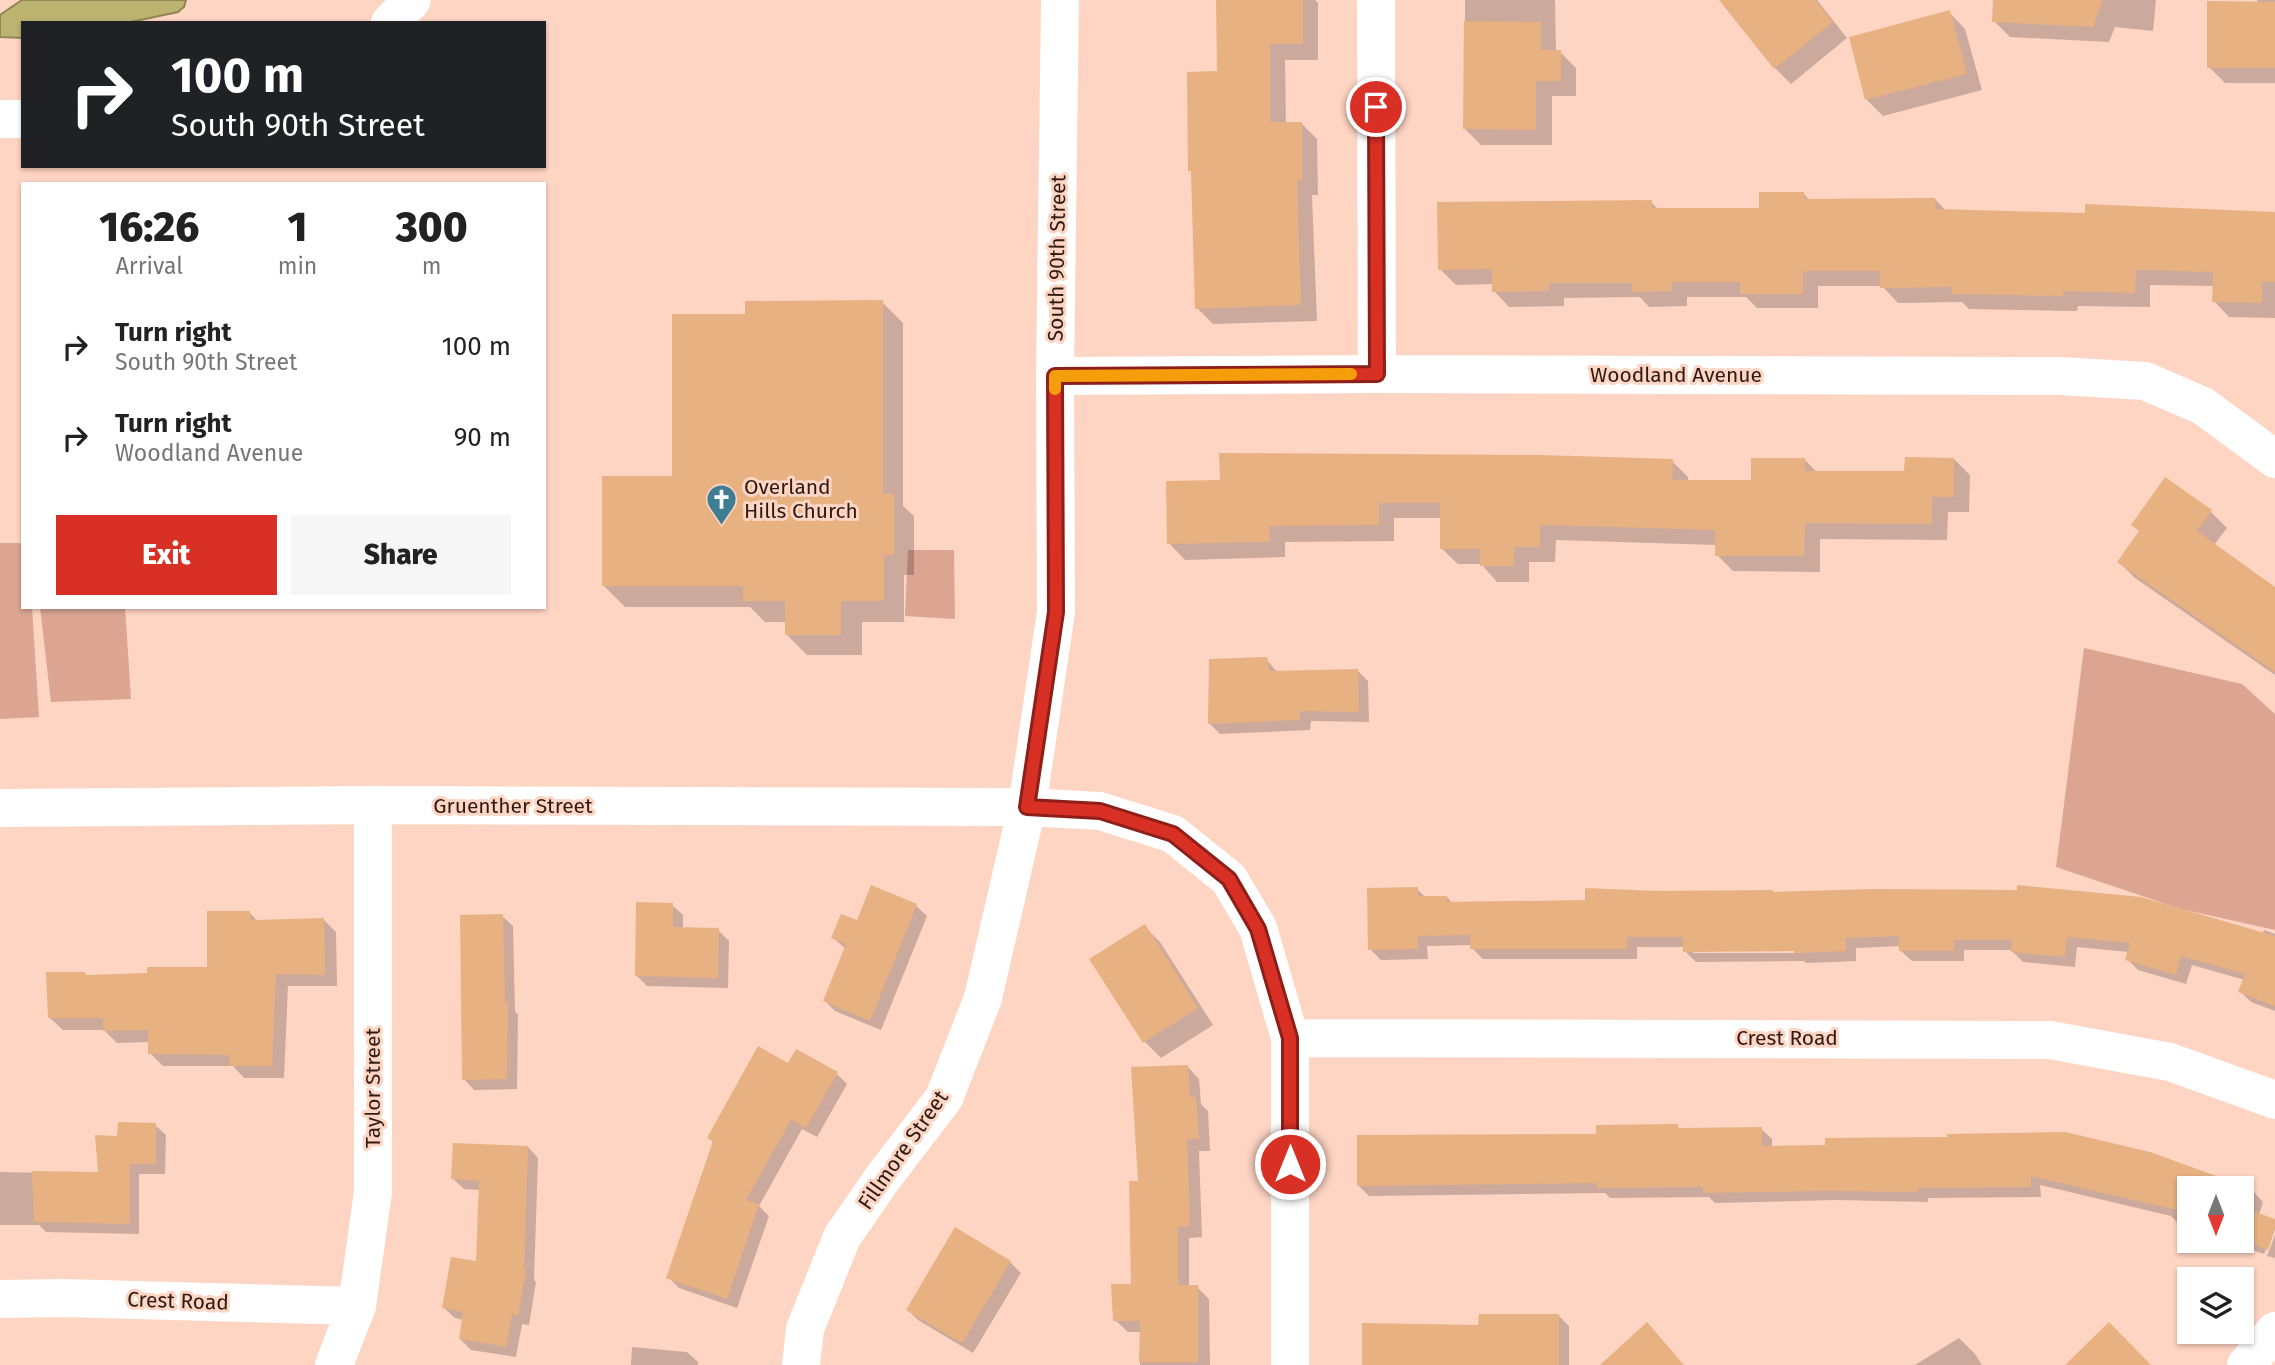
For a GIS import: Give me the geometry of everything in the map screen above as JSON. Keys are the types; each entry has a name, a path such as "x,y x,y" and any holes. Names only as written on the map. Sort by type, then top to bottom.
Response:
{"street":[{"path":"392,21 412,0"},
{"name":"South 90th Street","path":"1027,807 1056,612 1055,376 1060,0"},
{"path":"1376,0 1377,374"},
{"name":"Woodland Avenue","path":"1055,376 2060,376 2144,381 2203,406 2275,459"},
{"name":"Gruenther Street","path":"0,808 373,805 1027,807 1100,811 1173,834 1229,879 1258,929 1290,1038 1290,1365"},
{"name":"Taylor Street","path":"334,1365 357,1306 373,1192 373,805"},
{"name":"Fillmore Street","path":"801,1365 804,1329 842,1237 944,1098 982,998 1027,807"},
{"name":"Crest Road","path":"1290,1038 2050,1040 2170,1062 2275,1100"},
{"name":"Crest Road","path":"0,1298 357,1306"},
{"path":"2246,1365 2275,1331"}],"shaded area":[{"path":"22,0 186,0 184,7 178,12 135,21 21,21 21,38 0,37 0,15"},
{"path":"0,543 21,543 21,609 32,609 39,717 0,719"},
{"path":"908,550 954,550 955,619 905,616"},
{"path":"40,609 125,609 131,699 51,702"},
{"path":"2084,648 2242,684 2275,714 2275,930 2181,909 2056,867"}],"building":[{"path":"1216,0 1303,0 1303,44 1270,44 1270,122 1302,122 1302,180 1297,180 1301,305 1195,309 1191,171 1188,171 1187,72 1217,71"},
{"path":"1719,0 1815,0 1833,22 1774,69"},
{"path":"1993,0 2103,0 2093,27 1992,22"},
{"path":"2207,1 2275,2 2275,68 2207,68"},
{"path":"1950,10 1967,74 1865,100 1849,37"},
{"path":"1464,21 1541,22 1541,50 1561,50 1561,81 1536,81 1536,130 1463,129"},
{"path":"1759,192 1804,192 1804,199 1935,198 1936,209 2085,213 2085,204 2275,212 2275,282 2262,282 2262,303 2212,302 2213,272 2136,270 2135,293 2063,291 2063,296 1951,294 1952,287 1880,288 1880,271 1803,271 1803,294 1740,294 1740,282 1672,282 1672,291 1632,292 1632,283 1549,283 1549,291 1492,292 1492,269 1438,270 1437,202 1652,200 1652,208 1759,208"},
{"path":"883,300 883,494 894,494 894,555 884,555 884,601 841,601 841,635 785,635 785,601 743,601 743,586 602,586 602,476 672,476 672,314 745,314 745,301"},
{"path":"1219,453 1540,455 1673,459 1672,480 1751,480 1751,458 1805,458 1805,471 1904,471 1905,457 1954,458 1954,497 1932,497 1932,524 1805,523 1804,556 1715,556 1715,530 1540,525 1540,547 1514,547 1514,566 1480,566 1480,549 1440,549 1440,503 1379,503 1379,525 1269,526 1270,542 1167,544 1166,481 1220,480"},
{"path":"2165,477 2212,510 2197,531 2275,587 2275,672 2117,562 2139,531 2131,525"},
{"path":"1267,657 1270,671 1358,669 1359,712 1301,711 1299,720 1208,724 1209,659"},
{"path":"871,885 917,904 870,1021 823,1001 846,944 831,938 841,914 857,920"},
{"path":"2017,885 2141,897 2275,936 2275,1006 2238,992 2245,974 2181,956 2176,975 2125,960 2130,943 2067,937 2065,957 2011,952 2012,940 1954,940 1954,951 1899,951 1899,936 1846,938 1846,951 1794,953 1683,952 1683,937 1627,937 1627,949 1470,949 1470,935 1417,936 1418,949 1368,950 1367,888 1418,887 1418,896 1447,896 1447,902 1585,900 1585,888 1773,892 1873,889 2017,890"},
{"path":"636,902 673,903 673,927 719,928 718,978 635,976"},
{"path":"207,911 250,911 251,920 324,918 325,975 276,974 272,1066 230,1066 229,1055 148,1054 148,1030 103,1031 103,1018 48,1018 46,972 85,972 86,975 147,973 147,967 207,967"},
{"path":"503,914 505,1002 508,1002 507,1079 462,1080 460,915"},
{"path":"1145,924 1198,1008 1143,1043 1089,959"},
{"path":"758,1046 788,1063 796,1049 838,1072 806,1128 791,1120 746,1200 759,1204 727,1299 666,1278 713,1141 707,1138"},
{"path":"1188,1065 1190,1097 1196,1097 1199,1139 1187,1139 1190,1226 1178,1227 1178,1285 1198,1285 1198,1362 1139,1362 1140,1321 1113,1321 1111,1284 1131,1284 1129,1181 1138,1181 1131,1067"},
{"path":"118,1122 156,1123 156,1164 130,1164 130,1224 34,1222 32,1171 98,1172 95,1135 117,1136"},
{"path":"1596,1125 1762,1127 1762,1146 1825,1145 1825,1138 2065,1132 2150,1152 2216,1176 2177,1176 2177,1210 2031,1176 2031,1187 1918,1188 1918,1192 1703,1193 1703,1187 1597,1188 1597,1183 1357,1186 1357,1135 1596,1134"},
{"path":"453,1143 528,1146 526,1270 518,1316 512,1314 506,1347 459,1339 463,1312 442,1308 451,1257 476,1261 479,1181 451,1179"},
{"path":"2254,1211 2275,1219 2275,1229 2268,1250 2254,1245"},
{"path":"955,1227 1011,1261 962,1343 906,1310"},
{"path":"1479,1314 1559,1314 1559,1365 1362,1365 1362,1323 1478,1325"},
{"path":"1647,1322 1684,1365 1600,1365"},
{"path":"2109,1322 2151,1365 2065,1365"}],"slow traffic":[{"path":"1055,389 1055,376 1351,374"}],"place":[{"name":"Overland Hills Church","path":"721,526"}],"route":[{"path":"1290,1164 1290,1038 1258,929 1229,879 1173,834 1100,811 1027,807 1056,612 1055,376 1377,374 1376,107"}]}
